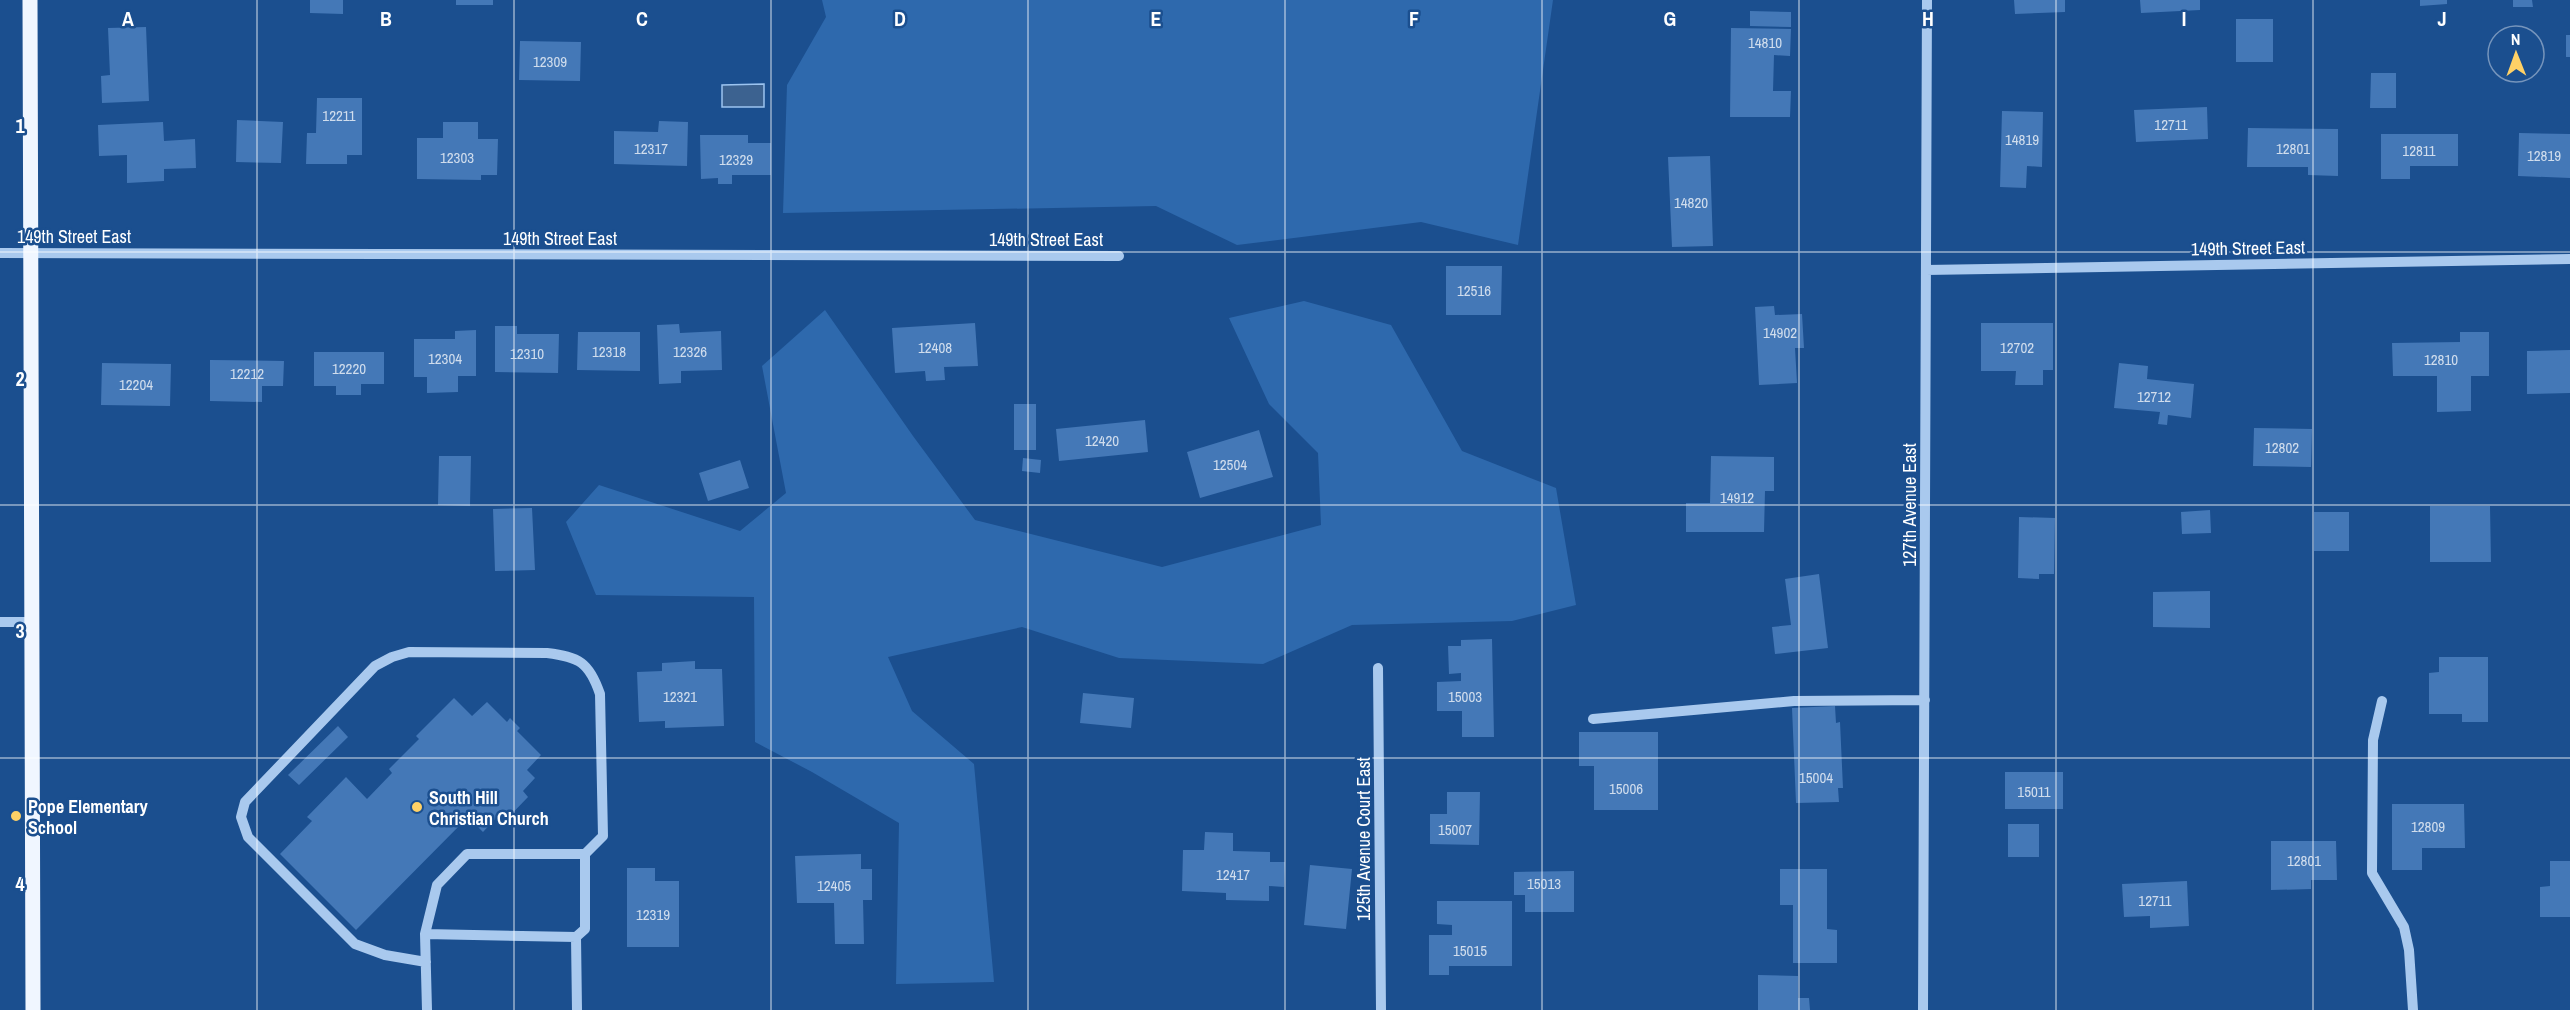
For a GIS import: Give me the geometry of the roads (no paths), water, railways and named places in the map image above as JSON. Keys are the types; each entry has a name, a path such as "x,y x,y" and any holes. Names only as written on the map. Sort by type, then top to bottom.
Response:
{"main road":[{"path":"30,0 33,1010"}],"street":[{"name":"127th Avenue East","path":"1923,1010 1927,0"},
{"name":"149th Street East","path":"0,253 1119,256"},
{"name":"149th Street East","path":"1926,270 2570,259"},
{"path":"0,622 32,622"},
{"path":"426,962 385,955 355,944 248,837 241,817 245,802 375,666 392,657 409,652 547,653 569,656 585,664 594,675 600,694 603,836 585,854 467,854 437,885 425,934 426,962 427,1010"},
{"name":"125th Avenue Court East","path":"1378,668 1381,1010"},
{"path":"1593,719 1794,701 1925,700"},
{"path":"2382,701 2373,740 2373,873 2404,927 2409,950 2413,1010"},
{"path":"425,934 576,936 585,929 585,854"},
{"path":"576,936 577,1010"}],"place":[{"name":"South Hill Christian Church","path":"417,807"},
{"name":"Pope Elementary School","path":"16,816"}]}
